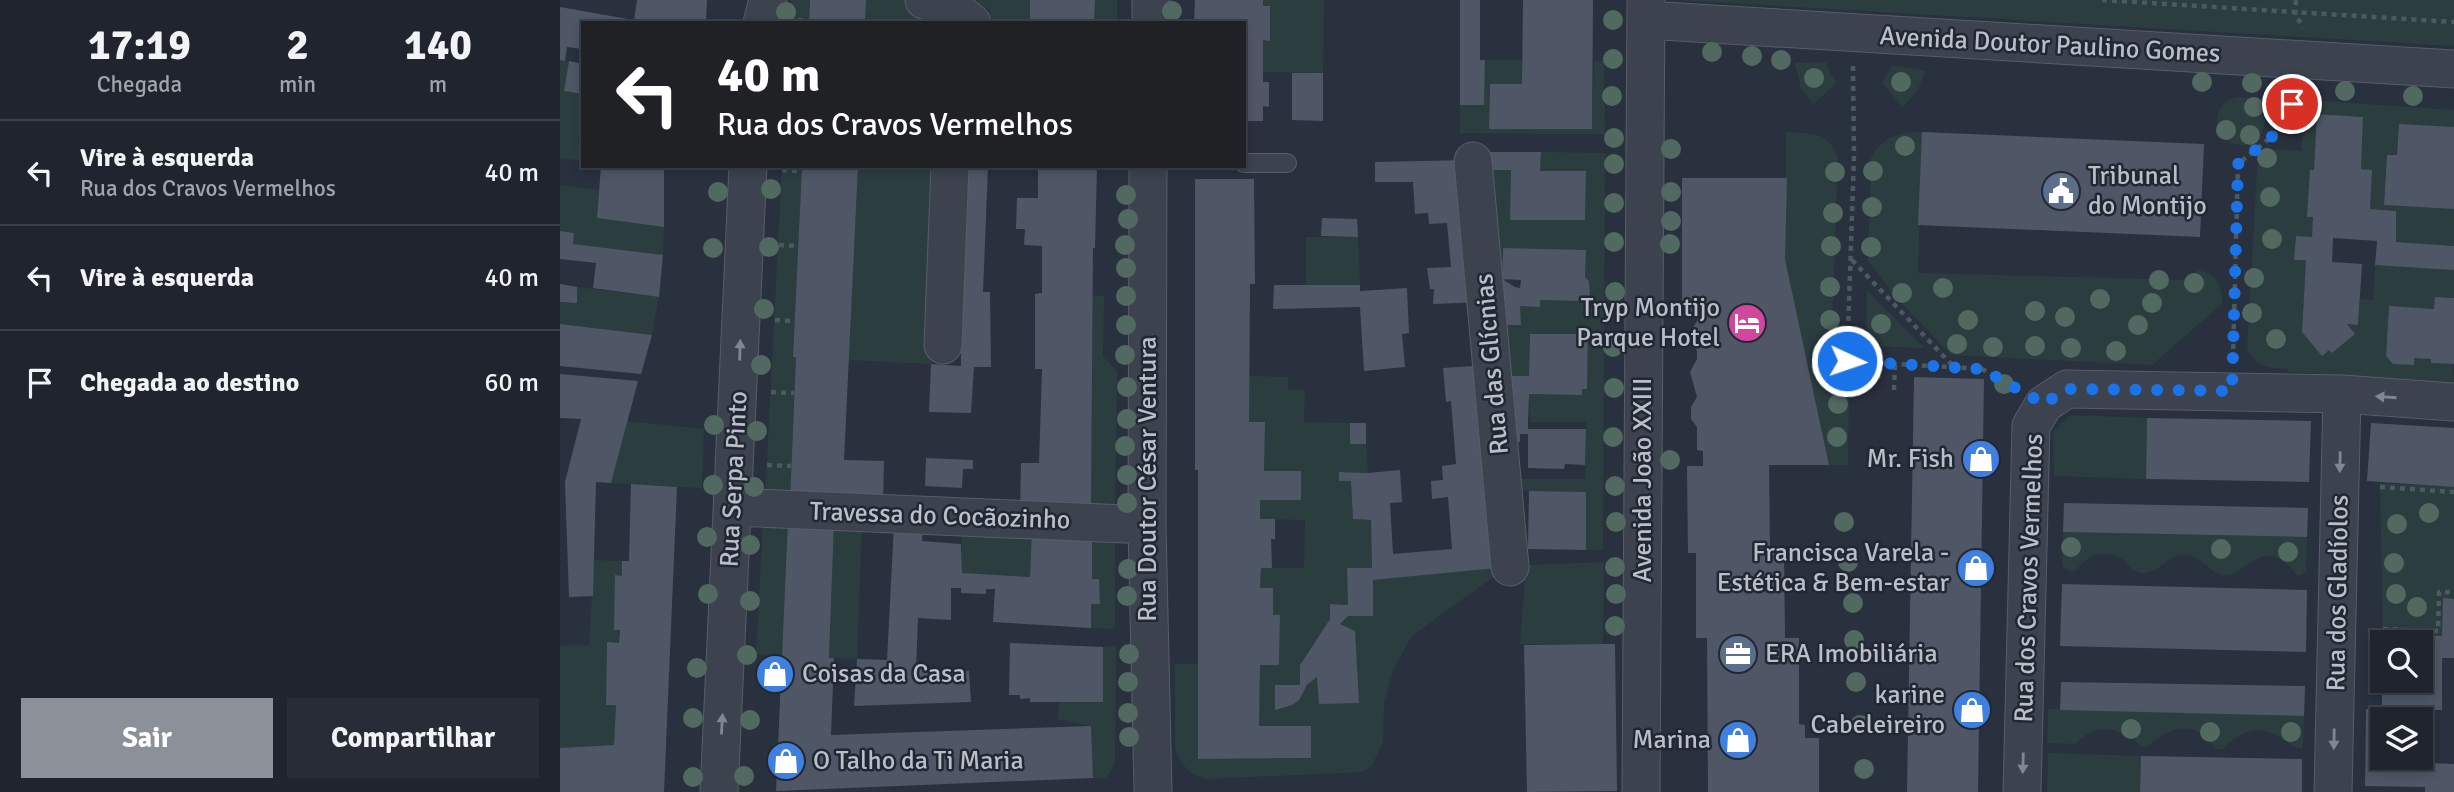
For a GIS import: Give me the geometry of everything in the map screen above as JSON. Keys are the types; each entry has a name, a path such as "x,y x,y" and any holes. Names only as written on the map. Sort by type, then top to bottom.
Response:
{"street":[{"path":"763,21 768,0"},
{"path":"1151,0 1151,21"},
{"name":"Avenida Doutor Paulino Gomes","path":"1646,10 2454,69"},
{"name":"Avenida João XXIII","path":"1640,792 1646,10"},
{"name":"Rua das Glícnias","path":"1473,161 1510,567"},
{"name":"Rua Serpa Pinto","path":"719,792 733,507 765,168"},
{"path":"943,345 950,168"},
{"name":"Rua Doutor César Ventura","path":"1148,168 1147,525 1153,792"},
{"name":"Rua dos Cravos Vermelhos","path":"2022,792 2031,426 2044,404 2067,389 2342,394 2454,402"},
{"name":"Rua dos Gladíolos","path":"2333,792 2342,394"},
{"name":"Travessa do Cocãozinho","path":"733,507 1147,525"}],"lane":[{"path":"1246,163 1287,163"}],"path":[{"path":"2102,0 2454,22"},
{"path":"2294,11 2296,0"},
{"path":"1853,55 1854,157 1847,361 1982,369 2044,404"},
{"path":"2232,391 2238,164 2285,126 2296,93"},
{"path":"765,168 802,171"},
{"path":"778,245 798,246"},
{"path":"1851,259 1952,366"},
{"path":"774,320 795,321"},
{"path":"1894,390 1895,364"},
{"path":"770,392 794,393"},
{"path":"766,465 791,467"},
{"path":"2380,487 2454,492"},
{"path":"2382,629 2438,631 2439,592 2454,592"}],"shaded area":[{"path":"791,0 810,0 809,21 790,21"},
{"path":"866,0 903,0 947,16 947,21 865,21"},
{"path":"1030,0 1030,21 992,21 990,10 977,2"},
{"path":"1095,0 1117,0 1117,21 1094,21"},
{"path":"1263,0 1324,0 1323,73 1263,72 1263,40 1270,40 1270,7 1263,6"},
{"path":"1678,0 2454,0 2454,46"},
{"path":"560,60 569,61 564,91 581,94 581,128 578,141 581,142 581,161 560,158"},
{"path":"1485,60 1523,60 1522,84 1490,84 1489,129 1592,129 1594,61 1604,61 1605,134 1460,133 1460,105 1484,105"},
{"path":"1826,62 1837,82 1814,104 1801,89 1795,63"},
{"path":"1892,65 1925,71 1918,90 1903,107 1882,83"},
{"path":"2241,97 2258,104 2265,121 2258,138 2241,145 2224,138 2217,121 2224,104"},
{"path":"2305,100 2454,110 2454,127 2399,124 2397,155 2387,155 2384,204 2454,209 2454,246 2396,242 2396,211 2370,209 2372,170 2361,169 2363,117 2318,114 2314,170 2310,170 2308,217 2313,217 2312,237 2296,236 2294,259 2306,260 2302,332 2322,355 2329,350 2332,353 2355,334 2347,324 2358,325 2360,299 2373,300 2375,265 2454,270 2454,298 2435,297 2434,309 2389,307 2386,356 2394,364 2414,358 2431,359 2432,363 2453,364 2454,382 2290,372 2259,363 2247,349 2257,169 2268,152 2301,151"},
{"path":"1786,132 1818,135 1829,142 1838,157 1830,381 1849,383 1848,465 1829,465 1785,259"},
{"path":"1922,132 1918,273 2186,280 2199,270 2215,278 2223,303 2152,365 1951,355 1896,297 1868,261 1871,158 1886,140 1906,133"},
{"path":"1541,152 1605,153 1603,550 1586,550 1586,492 1519,491 1518,479 1585,479 1586,422 1530,422 1529,394 1582,395 1582,389 1587,389 1588,334 1530,334 1529,376 1498,376 1494,325 1520,306 1540,307 1540,300 1580,301 1590,296 1589,281 1585,277 1586,251 1503,248 1502,279 1480,170 1511,170 1510,220 1585,220 1586,172 1540,171"},
{"path":"782,168 802,168 793,357 796,357 790,501 765,498"},
{"path":"858,168 940,168 931,364 848,360"},
{"path":"560,185 599,190 597,218 664,227 663,255 573,244 574,233 560,231"},
{"path":"1306,237 1358,237 1360,285 1306,285"},
{"path":"577,287 659,297 652,335 560,324 560,302 576,303"},
{"path":"1867,290 1924,348 1866,346"},
{"path":"1093,295 1104,296 1103,356 1117,371 1115,513 1091,514"},
{"path":"1249,376 1288,377 1288,390 1305,390 1304,422 1350,423 1351,444 1366,444 1368,473 1339,472 1339,480 1351,481 1353,519 1371,520 1372,568 1347,568 1348,605 1330,604 1330,619 1300,664 1300,685 1276,685 1275,709 1297,700 1317,677 1358,703 1355,631 1340,624 1348,616 1373,616 1373,580 1507,567 1412,636 1394,668 1384,702 1383,741 1372,766 1362,772 1206,779 1186,768 1175,749 1175,664 1198,664 1198,759 1310,758 1310,727 1259,726 1260,665 1279,665 1280,616 1273,615 1273,588 1260,588 1261,568 1304,568 1305,520 1260,519 1260,500 1301,500 1301,471 1264,471 1265,422 1249,422"},
{"path":"2070,415 2147,418 2146,479 2054,476 2053,432"},
{"path":"627,421 704,429 702,488 611,483"},
{"path":"2380,483 2454,487 2454,599 2443,599 2442,636 2433,636 2433,630 2383,630"},
{"path":"788,520 782,656 756,654 763,521"},
{"path":"834,522 862,523 857,659 829,658"},
{"path":"962,527 1032,530 1030,577 962,573"},
{"path":"1092,532 1115,533 1115,629 1091,628 1091,604 1100,604 1099,580 1092,579"},
{"path":"2063,532 2307,537 2306,572 2298,576 2283,561 2265,556 2257,558 2238,571 2224,575 2213,571 2195,557 2181,555 2149,573 2140,573 2116,556 2102,554 2090,557 2076,571 2071,572 2062,566"},
{"path":"594,560 622,561 622,576 615,575 619,643 607,643 606,705 616,705 614,745 560,748 560,646 589,645"},
{"path":"1604,562 1603,644 1520,644 1526,565"},
{"path":"1116,646 1115,764 1106,778 1093,778 1091,726 1058,719 1059,702 1103,701 1103,647"},
{"path":"2048,709 2304,716 2303,749 2269,732 2254,730 2241,734 2222,749 2215,749 2200,733 2183,728 2165,734 2147,747 2109,729 2092,732 2075,744 2047,743"},
{"path":"2048,753 2141,756 2140,792 2047,792"}],"building":[{"path":"637,0 707,0 706,21 634,21"},
{"path":"810,0 866,0 865,21 809,21"},
{"path":"1030,0 1095,0 1094,21 1030,21"},
{"path":"1195,0 1263,0 1263,6 1270,6 1270,41 1263,40 1263,82 1269,82 1269,107 1263,106 1263,121 1246,121 1246,21 1194,21"},
{"path":"1460,0 1480,0 1480,60 1485,60 1484,105 1460,105"},
{"path":"1523,0 1593,0 1592,129 1489,129 1490,84 1522,84"},
{"path":"560,7 639,21 581,21 581,49 567,47 565,61 560,60"},
{"path":"569,61 581,64 581,94 564,91"},
{"path":"1292,73 1323,73 1323,121 1292,120"},
{"path":"2317,114 2363,117 2361,169 2372,170 2370,209 2396,211 2396,242 2454,246 2454,270 2375,265 2377,241 2333,238 2332,262 2362,264 2358,325 2347,324 2355,334 2332,353 2329,350 2322,356 2302,332 2306,260 2294,260 2296,236 2312,237 2313,217 2307,217 2310,170 2314,170"},
{"path":"2399,124 2454,127 2454,209 2384,205 2387,155 2397,155"},
{"name":"Tribunal do Montijo","path":"1922,132 2204,144 2200,237 1918,225"},
{"path":"1479,152 1541,152 1540,171 1586,171 1585,220 1510,220 1511,170 1480,170"},
{"path":"1469,160 1482,302 1433,304 1434,289 1430,289 1427,268 1451,267 1447,223 1429,224 1428,213 1415,214 1413,182 1375,182 1375,162"},
{"path":"601,168 664,168 664,227 597,218"},
{"path":"802,168 858,168 844,460 884,461 883,505 790,501 796,357 793,357"},
{"path":"960,168 988,168 983,292 990,292 991,367 974,367 971,413 929,412 931,364 961,366"},
{"path":"1038,168 1097,168 1093,248 1091,514 1020,509 1021,463 1039,463 1042,369 1035,369 1035,294 1042,293 1042,246 1024,245 1025,229 1016,229 1017,198 1038,198"},
{"path":"1682,178 1787,178 1785,259 1829,465 1769,465 1770,552 1784,552 1785,638 1799,638 1799,724 1805,725 1805,738 1819,738 1819,792 1708,792 1707,638 1696,638 1696,553 1688,553 1687,466 1703,466 1703,451 1697,450 1697,427 1691,419 1691,407 1697,397 1690,372 1697,359 1697,351 1691,343 1691,331 1697,316 1682,316"},
{"path":"1195,179 1254,179 1255,284 1250,284 1249,422 1265,422 1264,471 1301,471 1301,500 1260,500 1260,519 1275,519 1275,539 1271,539 1272,568 1261,568 1260,588 1273,588 1273,615 1280,615 1279,665 1260,665 1259,726 1311,726 1311,758 1198,759"},
{"path":"1322,218 1357,219 1358,237 1321,236"},
{"path":"560,231 574,233 573,244 663,255 659,297 593,288 596,263 560,259"},
{"path":"1503,248 1586,250 1585,277 1589,281 1590,296 1580,301 1540,300 1540,307 1520,306 1521,325 1494,325 1499,277 1502,279","holes":["1502,279 1521,280 1520,288 1515,287"]},
{"path":"560,284 577,287 577,303 560,302"},
{"path":"1274,285 1360,285 1360,291 1407,288 1409,333 1402,334 1405,367 1364,371 1360,307 1273,309"},
{"path":"2435,297 2454,298 2454,364 2431,363 2431,359 2414,358 2414,365 2393,364 2386,356 2389,306 2434,309"},
{"path":"560,324 652,335 641,374 560,366"},
{"path":"1530,334 1588,334 1587,389 1582,389 1582,395 1529,394 1528,422 1528,429 1586,429 1585,465 1565,464 1564,469 1528,468 1528,434 1520,434 1520,442 1514,442 1498,376 1529,376"},
{"path":"1488,365 1507,567 1373,580 1373,616 1348,616 1340,624 1355,631 1359,703 1319,704 1317,677 1307,685 1299,700 1275,710 1275,685 1300,685 1300,665 1330,619 1330,604 1348,605 1347,568 1372,568 1371,520 1353,519 1351,481 1339,481 1339,472 1400,470 1402,502 1390,503 1393,554 1452,549 1448,497 1432,499 1431,481 1443,480 1442,466 1456,464 1451,401 1446,402 1443,368"},
{"path":"560,374 638,381 611,483 596,482 593,596 569,597 565,482 581,419 560,418"},
{"path":"1914,377 1984,379 1978,792 1907,792"},
{"path":"2147,418 2311,421 2309,482 2146,479"},
{"path":"1350,423 1366,423 1366,444 1350,444"},
{"path":"2371,423 2454,428 2454,487 2367,481"},
{"path":"926,458 973,460 973,469 963,469 962,488 925,486"},
{"path":"631,484 677,487 664,792 560,792 560,748 614,745 616,705 606,705 607,642 619,643 620,630 614,630 615,575 622,576 622,561 629,561"},
{"path":"1529,491 1586,492 1586,550 1528,549"},
{"path":"2064,503 2308,508 2307,537 2063,532"},
{"path":"788,520 834,522 829,658 834,658 831,735 1091,726 1093,778 776,791"},
{"path":"894,524 923,525 922,541 961,544 962,573 1030,577 1032,530 1092,532 1092,579 1099,579 1100,604 1091,604 1091,628 993,622 995,589 986,589 986,594 961,593 961,588 951,588 951,620 918,618 916,669 969,671 971,702 854,706 857,659 887,660"},
{"path":"2062,584 2307,590 2306,652 2060,646"},
{"path":"2443,598 2454,599 2454,658 2442,658 2442,710 2433,710 2433,707 2382,707 2382,693 2433,693 2433,636 2442,636"},
{"path":"1010,643 1103,647 1103,702 1030,702 1030,698 1020,699 1020,695 1009,695"},
{"path":"1615,644 1617,791 1527,792 1524,645"},
{"path":"2061,682 2305,686 2304,716 2060,710"},
{"path":"2366,709 2370,709 2370,770 2433,770 2433,763 2454,764 2454,792 2425,792 2425,787 2365,786"},
{"path":"2141,756 2302,759 2302,792 2140,792"}],"place":[{"name":"Tribunal do Montijo","path":"2061,191"},
{"name":"Tryp Montijo Parque Hotel","path":"1747,323"},
{"name":"Mr. Fish","path":"1981,459"},
{"name":"Francisca Varela - Estética & Bem-estar","path":"1976,568"},
{"name":"ERA Imobiliária","path":"1738,654"},
{"name":"Coisas da Casa","path":"775,674"},
{"name":"karine Cabeleireiro","path":"1972,710"},
{"name":"Marina","path":"1738,740"},
{"name":"O Talho da Ti Maria","path":"786,761"}],"route":[{"path":"1847,361 1982,369 2044,404 2067,389 2232,391 2238,164 2285,126 2292,104"}]}
